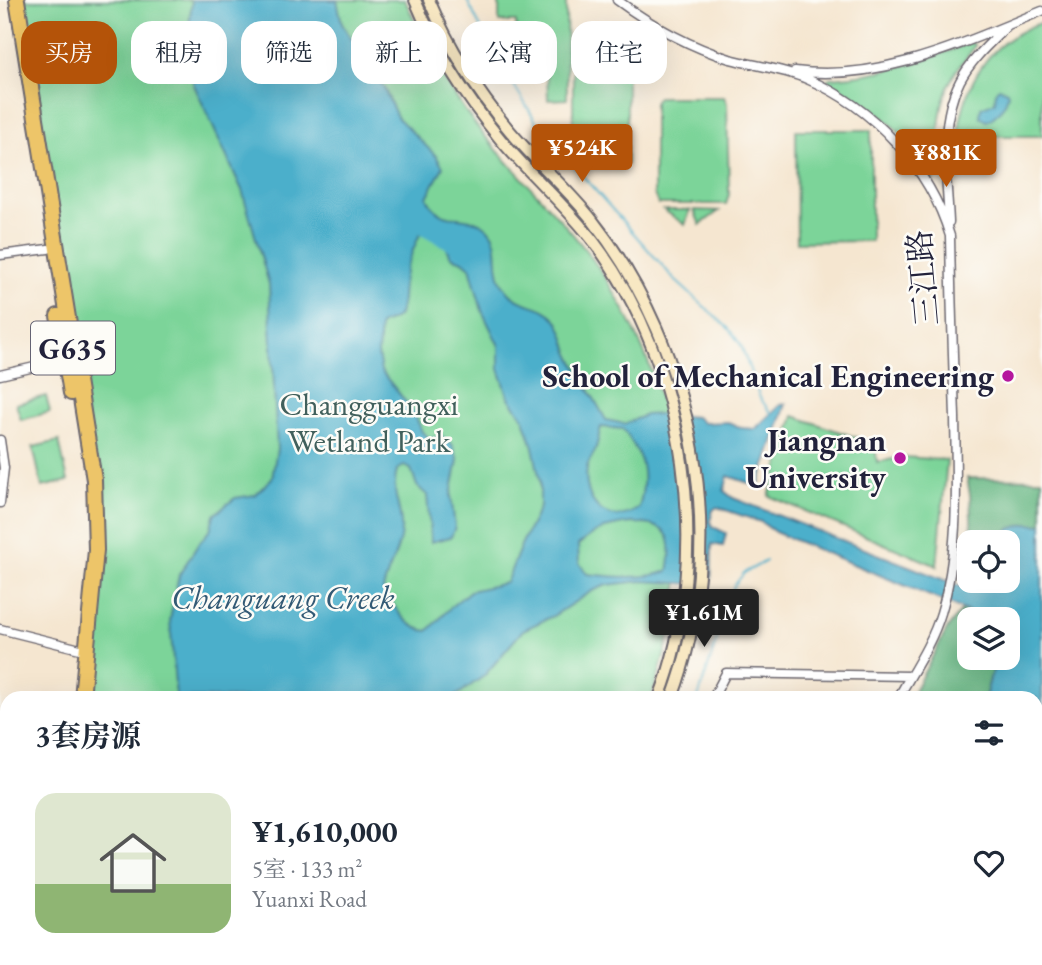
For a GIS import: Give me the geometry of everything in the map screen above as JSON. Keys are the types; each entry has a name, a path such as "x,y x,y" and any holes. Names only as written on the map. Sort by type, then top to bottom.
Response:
{"highway":[{"name":"G635","path":"9,0 83,461 87,504 86,585 75,691"},
{"name":"G635","path":"17,0 94,480 96,550 83,691"}],"main road":[{"path":"415,0 442,55 479,112 516,157 563,203 610,265 643,327 667,395 681,453 688,543 675,650 661,691"},
{"path":"429,0 449,42 488,103 509,131 579,204 624,264 655,324 680,394 690,424 700,523 697,590 689,644 674,691"}],"street":[{"name":"三江路","path":"617,0 665,31 699,47 730,59 806,79 839,95 904,152 921,175 944,216 950,236 956,477 950,573 941,613 932,637 902,691"},
{"path":"771,68 810,73 873,69 920,57 1042,11"},
{"path":"950,236 946,139 952,101 966,70 1008,25"},
{"path":"0,255 48,249"},
{"path":"0,375 65,360"},
{"path":"0,440 4,468 0,503"},
{"path":"0,629 80,649"},
{"path":"717,691 726,673 910,676"}],"green space":[{"name":"Changguangxi Wetland Park","path":"22,0 405,0 415,21 351,21 351,84 447,82 465,111 490,142 549,207 603,274 625,312 653,375 665,422 679,537 673,619 653,691 88,691 101,525 61,231 35,84 117,84 117,21 25,21"},
{"path":"499,0 566,0 567,99 548,100 547,84 557,84 557,21 499,21"},
{"path":"1042,22 1042,136 958,136 966,97 982,65 1007,40"},
{"path":"972,42 975,46 954,74 943,101 937,176 934,180 908,142 888,122 866,104 827,80 902,66"},
{"path":"573,84 627,84 627,164 589,164 589,133 573,133"},
{"path":"658,97 724,97 727,103 729,195 726,204 658,204 654,194 654,103"},
{"path":"796,130 871,130 871,241 797,242"},
{"path":"664,210 690,210 685,225"},
{"path":"694,210 719,211 700,225"},
{"path":"46,396 50,412 21,420 16,404"},
{"path":"794,416 875,444 877,462 904,457 947,460 937,566 769,496"},
{"path":"59,441 68,481 42,487 33,447"},
{"path":"967,478 1042,479 1042,525 1008,530 971,530"},
{"path":"957,616 957,670 993,670 987,691 914,691"}],"water":[{"name":"Changuang Creek","path":"192,0 337,0 342,24 351,38 351,84 381,84 397,117 436,156 443,167 427,197 433,207 439,213 473,220 489,230 495,241 501,281 513,297 542,309 556,319 574,363 606,420 625,424 645,415 661,414 696,417 703,423 728,422 742,428 755,429 780,405 786,404 758,486 728,476 724,491 733,498 957,585 957,593 1020,593 1020,530 1008,530 1026,524 1042,525 1042,691 987,691 993,670 1020,670 1020,607 957,607 775,532 761,522 717,507 713,510 710,521 713,527 726,533 723,546 712,544 711,585 641,581 607,585 592,591 553,616 523,630 484,676 463,691 175,691 170,620 179,575 210,530 214,515 235,498 255,495 272,478 277,449 269,284 242,190 194,84 227,84 227,21 190,21","holes":["432,229 441,234 451,257 470,267 482,311 499,346 499,369 509,398 524,419 533,447 540,481 540,507 506,583 470,591 428,631 407,621 383,590 401,531 395,479 397,470 404,466 411,469 417,486 427,495 431,542 451,537 455,527 451,495 458,460 452,444 442,436 429,438 422,432 414,412 381,371 378,354 380,325 398,317 404,277 420,234","601,427 623,429 640,458 643,485 639,508 617,516 599,509 593,501 586,480 587,468","644,524 661,529 666,534 671,549 668,571 639,577 587,574 579,563 578,545 591,535 609,527"]},
{"path":"999,88 1008,93 1006,102 998,113 987,121 980,117 981,108 995,102"}],"waterway":[{"path":"467,0 487,41 540,128 676,281 729,329 741,345 760,398 771,413"},
{"path":"414,223 456,247"},
{"path":"700,691 734,586 744,573 766,561"}],"place":[{"name":"School of Mechanical Engineering","path":"1008,376"},
{"name":"Jiangnan University","path":"900,458"}]}
